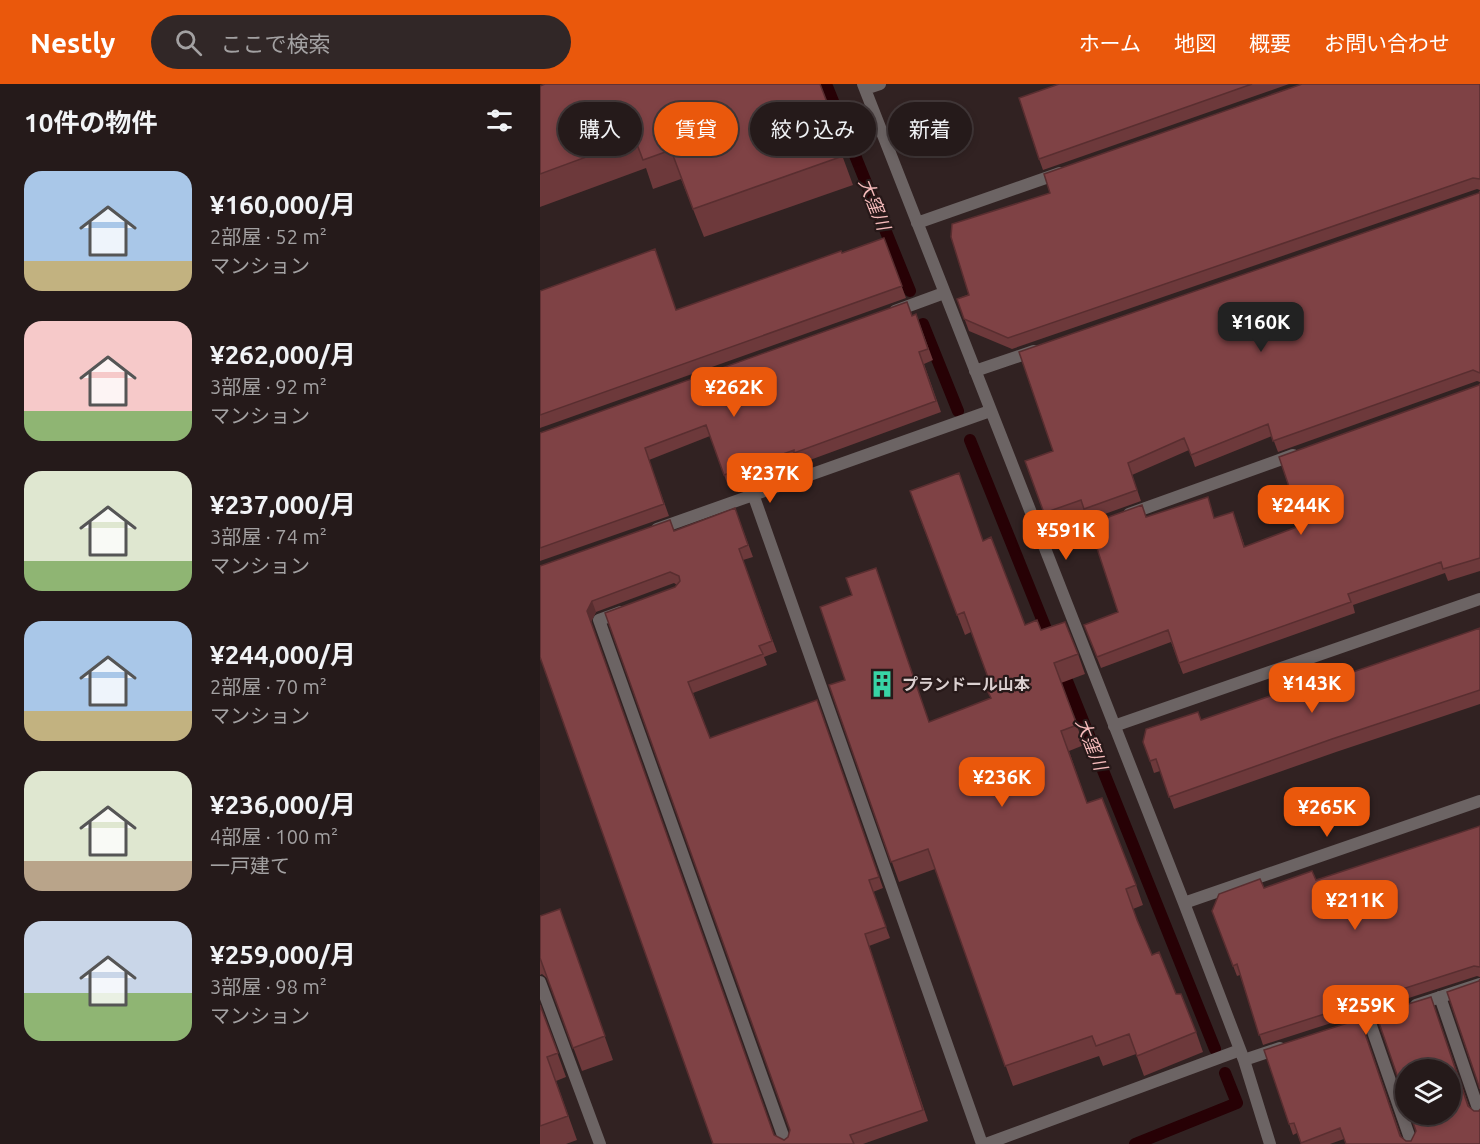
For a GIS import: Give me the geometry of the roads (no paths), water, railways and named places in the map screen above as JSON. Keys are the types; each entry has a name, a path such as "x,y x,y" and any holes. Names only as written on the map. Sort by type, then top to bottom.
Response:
{"street":[{"path":"880,84 864,87 1184,903 1242,1055 1270,1144"},
{"path":"917,223 1076,167"},
{"path":"877,317 944,293"},
{"path":"975,371 1042,348"},
{"path":"641,534 990,411"},
{"path":"1043,545 1301,453"},
{"path":"753,494 984,1144 1242,1055 1289,1045"},
{"path":"1114,726 1480,599"},
{"path":"632,608 598,620 786,1144"},
{"path":"1184,903 1480,801"},
{"path":"540,982 600,1144"},
{"path":"1335,1031 1480,984"},
{"path":"1440,997 1480,1114"},
{"path":"1369,1020 1412,1144"}],"waterway":[{"name":"大窪川","path":"826,84 910,291"},
{"name":"大窪川","path":"923,324 958,411"},
{"name":"大窪川","path":"970,440 1052,644"},
{"name":"大窪川","path":"1061,666 1215,1049"},
{"name":"大窪川","path":"1135,1144 1237,1103 1225,1073"}],"place":[{"name":"プランドール山本","path":"882,684"}]}
